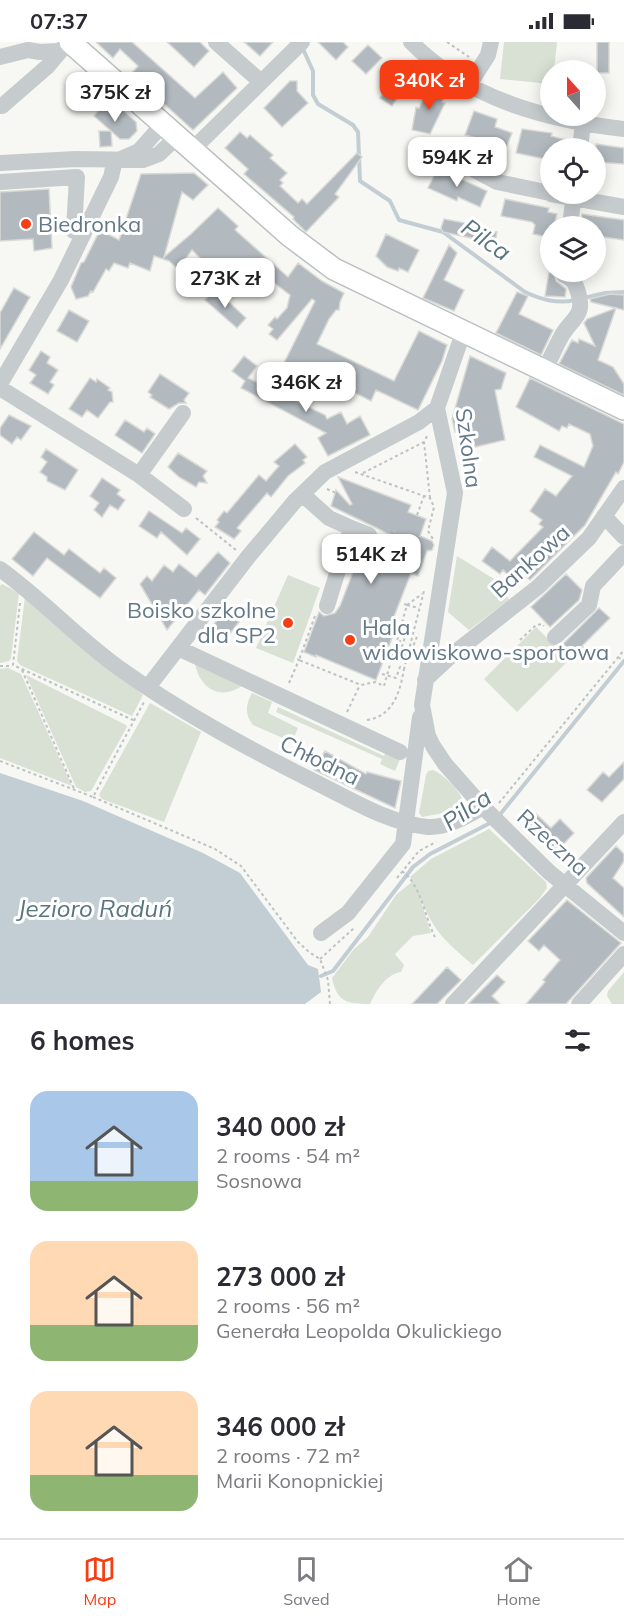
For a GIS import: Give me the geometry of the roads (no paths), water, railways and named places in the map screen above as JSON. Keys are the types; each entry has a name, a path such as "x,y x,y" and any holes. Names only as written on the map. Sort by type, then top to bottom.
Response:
{"main road":[{"path":"66,45 178,137 311,254 334,268 463,333 624,409"}],"street":[{"path":"216,42 261,82"},
{"path":"411,42 423,55 504,104 540,113"},
{"path":"469,84 488,55 491,42"},
{"path":"0,57 28,50 40,52 66,45"},
{"path":"2,106 48,66 66,45"},
{"path":"0,163 59,162 76,159 117,160 178,137 261,82 299,45"},
{"path":"599,126 624,129"},
{"path":"439,151 497,182 540,191"},
{"path":"117,160 61,280 0,386 139,475 184,509"},
{"path":"59,162 60,180"},
{"path":"0,182 60,180 77,177 74,231 83,235"},
{"path":"606,203 624,207"},
{"path":"544,371 561,336 576,320 580,300 574,282"},
{"name":"Szkolna","path":"425,680 428,637 455,493 437,408 463,333"},
{"path":"148,691 248,556 302,494 326,472 419,422 437,408"},
{"path":"139,475 183,413"},
{"name":"Bankowa","path":"425,680 453,654 538,587 589,538 624,488"},
{"path":"302,494 329,518 369,535"},
{"path":"604,516 624,537"},
{"path":"327,604 351,528"},
{"path":"555,637 589,605 593,586 624,553"},
{"name":"Chłodna","path":"0,569 148,691 247,749 361,805 406,822 430,827 490,815"},
{"path":"428,637 437,655 445,657 453,654"},
{"path":"178,648 400,752"},
{"name":"Rzeczna","path":"425,680 422,705 433,746 445,764 490,815 564,884 624,933"},
{"path":"321,933 348,913 403,844 422,705"},
{"path":"453,1004 624,822"},
{"path":"583,1002 624,954"}],"water":[{"name":"Jezioro Raduń","path":"0,773 83,801 203,853 240,873 308,965 318,969 321,992 305,1004 0,1004"}],"waterway":[{"name":"Pilca","path":"303,49 313,71 313,95 318,104 353,125 358,132 360,181 390,201 399,220 443,232 525,292 562,302 576,300"},
{"name":"Pilca","path":"584,298 605,293 624,292"},
{"name":"Pilca","path":"498,817 624,661"},
{"name":"Pilca","path":"321,976 333,971 413,867 430,854 492,822"}],"place":[{"name":"Biedronka","path":"26,224"},
{"name":"Boisko szkolne dla SP2","path":"288,623"},
{"name":"Hala widowiskowo-sportowa","path":"350,640"}]}
